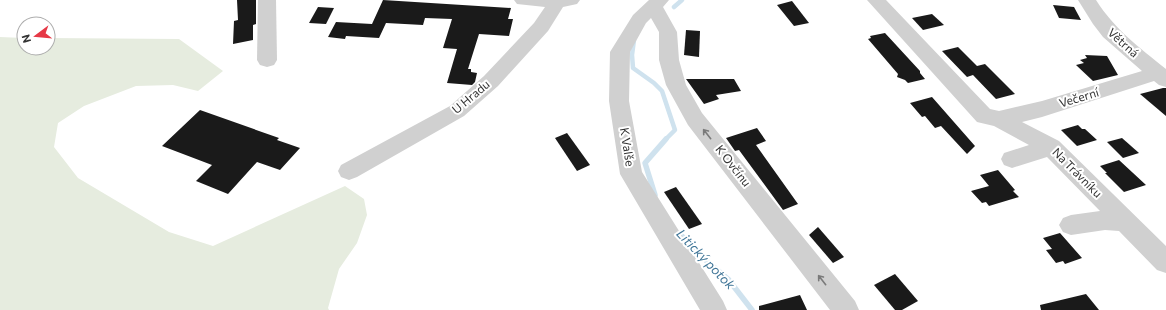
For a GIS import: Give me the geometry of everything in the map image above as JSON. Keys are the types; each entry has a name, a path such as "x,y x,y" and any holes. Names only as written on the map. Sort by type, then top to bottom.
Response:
{"street":[{"path":"267,0 267,60"},
{"path":"523,0 564,1"},
{"name":"Na Trávníku","path":"876,0 892,22 954,89 994,126 1051,147 1166,262"},
{"name":"Větrná","path":"1087,0 1105,27 1162,77"},
{"name":"U Hradu","path":"349,171 457,111 491,81 564,1"},
{"name":"K Valše","path":"656,3 639,19 620,52 619,101 631,174 714,310"},
{"name":"K Ovčínu","path":"656,3 668,32 669,60 676,85 695,119 846,310"},
{"name":"Večerní","path":"994,126 1042,109 1162,77"},
{"path":"1012,159 1051,147"},
{"path":"1071,225 1105,220 1125,221"}],"shaded area":[{"path":"0,37 16,38 16,56 56,56 56,38 179,39 223,71 198,91 173,85 136,86 84,106 58,123 54,147 78,178 169,232 213,246 345,186 364,199 367,215 357,243 339,269 328,308 329,310 0,310"}],"building":[{"path":"237,0 256,0 256,24 253,25 253,40 233,44 234,21 238,20"},
{"path":"383,0 511,8 508,19 513,19 509,36 479,34 468,69 471,69 471,72 477,73 475,82 472,85 447,83 457,49 443,48 452,19 425,18 423,25 386,23 379,38 346,36 345,39 328,37 336,22 372,24"},
{"path":"792,1 809,23 794,26 777,5"},
{"path":"1053,5 1074,7 1081,20 1059,18"},
{"path":"318,7 334,8 326,24 309,23"},
{"path":"932,14 944,25 923,30 912,18"},
{"path":"686,30 700,31 699,57 684,55"},
{"path":"885,33 920,71 925,79 908,83 897,77 898,74 868,39 871,38 870,36"},
{"path":"958,47 977,66 985,64 1015,94 996,99 973,75 967,77 942,51"},
{"path":"1085,55 1107,56 1118,75 1093,81 1076,65 1084,63 1080,60 1087,58"},
{"path":"686,79 734,79 741,91 716,95 719,99 704,104"},
{"path":"1166,88 1166,116 1140,94"},
{"path":"932,97 975,146 967,154 941,126 935,128 925,116 922,117 910,103"},
{"path":"200,110 279,138 277,140 300,148 280,170 257,162 228,194 196,181 212,165 162,146"},
{"path":"1078,125 1097,140 1077,146 1061,130"},
{"path":"757,128 766,141 756,145 798,204 783,210 739,150 735,151 726,138"},
{"path":"567,133 590,165 577,171 555,138"},
{"path":"1122,138 1139,153 1123,158 1107,142"},
{"path":"1119,160 1146,185 1124,192 1100,166"},
{"path":"998,170 1019,197 989,206 986,202 982,203 971,191 989,186 980,175"},
{"path":"676,187 702,224 689,229 664,192"},
{"path":"818,227 844,257 833,263 809,235"},
{"path":"1060,233 1082,258 1065,264 1063,261 1056,263 1046,250 1052,249 1043,238"},
{"path":"895,274 918,301 902,310 895,310 874,285"},
{"path":"1086,294 1099,310 1041,310 1040,305"},
{"path":"800,295 807,310 759,310 759,306"}],"waterway":[{"name":"Litický potok","path":"674,7 682,0"},
{"name":"Litický potok","path":"634,40 632,55 633,68 654,83 662,91 675,130 666,139"},
{"name":"Litický potok","path":"655,195 645,163 666,139"},
{"name":"Litický potok","path":"681,235 696,252 728,279 752,310"}]}
